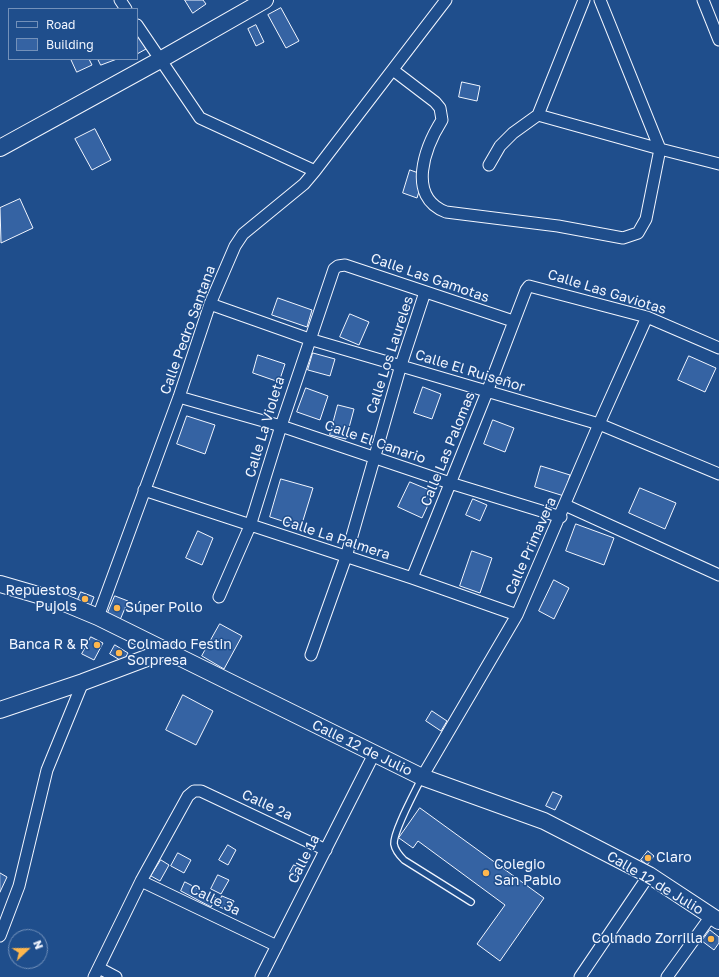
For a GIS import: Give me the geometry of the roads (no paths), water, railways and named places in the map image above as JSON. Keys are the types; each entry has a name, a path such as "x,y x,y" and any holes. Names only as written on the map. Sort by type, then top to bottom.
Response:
{"main road":[{"path":"0,148 265,0"},
{"name":"Calle 12 de Julio","path":"0,584 62,602 98,617 168,650 422,777 544,821 649,875 715,918"},
{"path":"0,710 83,682 168,650"}],"street":[{"name":"Calle Pedro Santana","path":"98,617 179,397 210,304 235,246 243,234 304,184 315,172 446,0"},
{"path":"488,165 500,146 513,133 538,115 584,0"},
{"path":"393,70 435,102 440,108 442,120 424,162 421,174 422,188 427,199 434,208 446,212 558,226 623,238 631,237 638,233 646,220 660,150 600,0"},
{"path":"703,0 719,40"},
{"path":"138,27 200,118 315,172"},
{"path":"538,115 660,150 719,164"},
{"name":"Calle Las Gamotas","path":"338,266 345,265 513,321"},
{"name":"Calle La Violeta","path":"219,598 250,526 309,339 334,269 338,266"},
{"name":"Calle Las Gaviotas","path":"529,286 647,317 719,348"},
{"name":"Calle Las Palomas","path":"412,578 487,392 513,321 529,286"},
{"name":"Calle Los Laureles","path":"311,655 346,557 401,366 425,292"},
{"name":"Calle El Ruiseñor","path":"210,304 309,339 599,424 719,474"},
{"name":"Calle Primavera","path":"422,777 517,615 561,517 599,424 647,317"},
{"name":"Calle El Canario","path":"179,397 281,426 450,483 561,517"},
{"name":"Calle La Palmera","path":"144,490 412,578 517,615"},
{"path":"566,505 719,575"},
{"path":"0,936 19,886 47,770 83,682"},
{"name":"Calle 1ª","path":"261,977 374,754"},
{"name":"Calle 2ª","path":"141,881 188,796 194,791 201,791 326,850"},
{"path":"580,977 649,875"},
{"path":"116,977 96,972 141,881"},
{"name":"Calle 3ª","path":"141,881 276,946"},
{"path":"667,977 715,918"}],"lane":[{"path":"422,777 396,832 394,843 397,852 404,860 471,902"}],"place":[{"name":"Repuestos Pujols","path":"85,599"},
{"name":"Súper Pollo","path":"117,608"},
{"name":"Banca R & R","path":"97,645"},
{"name":"Colmado Festin Sorpresa","path":"119,653"},
{"name":"Claro","path":"648,858"},
{"name":"Colegio San Pablo","path":"486,873"},
{"name":"Colmado Zorrilla","path":"711,939"}]}
